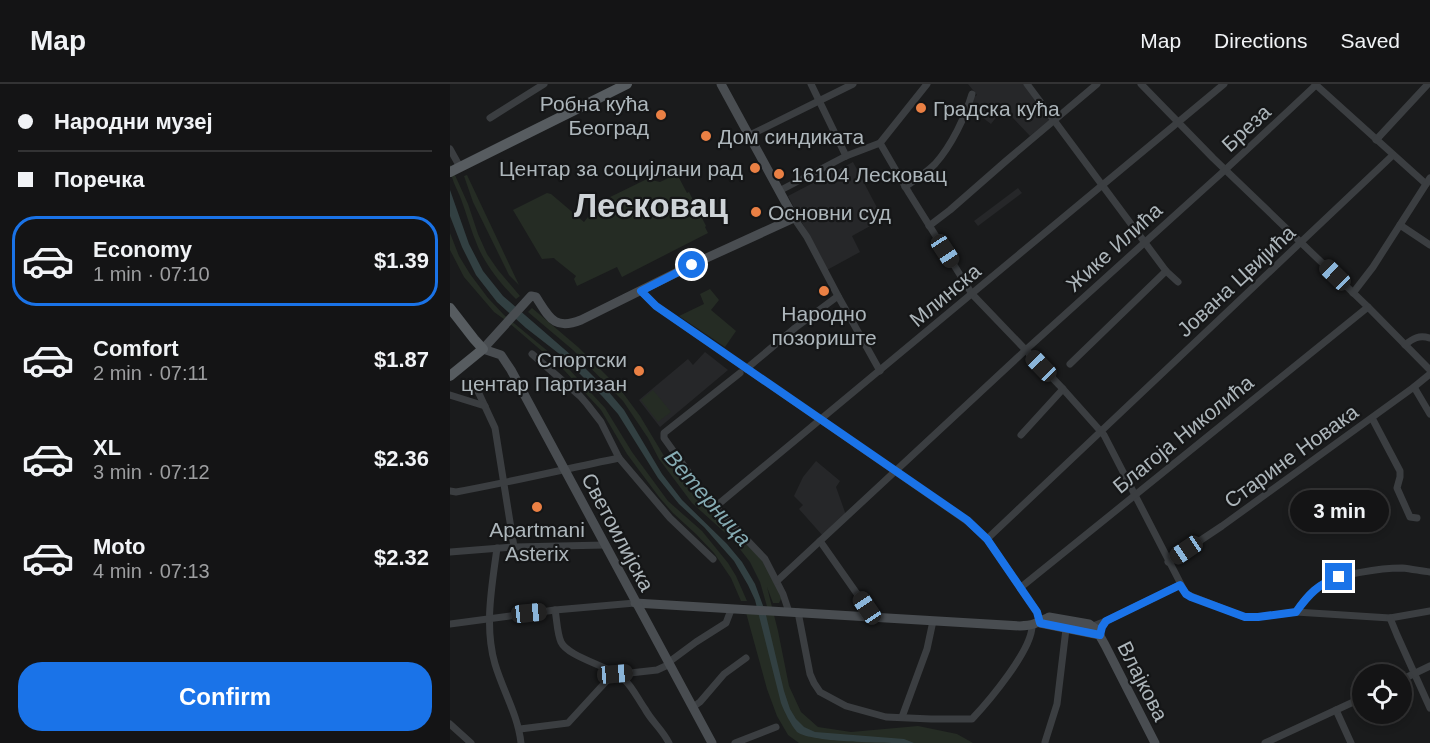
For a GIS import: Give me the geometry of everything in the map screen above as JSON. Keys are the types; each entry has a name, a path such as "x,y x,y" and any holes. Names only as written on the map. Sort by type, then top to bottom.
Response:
{"main road":[{"path":"454,170 627,84"},
{"path":"450,308 483,349 450,376"}],"street":[{"path":"490,118 544,84"},
{"path":"721,84 880,371"},
{"path":"811,84 846,156"},
{"path":"748,136 853,84"},
{"path":"779,192 846,156 880,143 926,84"},
{"path":"1027,84 1166,271 1178,282"},
{"path":"929,226 1097,84"},
{"path":"1141,84 1225,170 1430,369"},
{"name":"Млинска","path":"715,507 1224,84"},
{"path":"1315,84 1376,140 1428,181 1373,267 1353,293"},
{"name":"Бреза","path":"1225,170 1315,84"},
{"path":"1376,140 1428,84"},
{"path":"905,187 929,169 940,157 964,118 972,94"},
{"path":"880,143 972,294 1101,430 1186,594 1245,617 1296,612 1390,618 1430,611"},
{"path":"450,149 454,170"},
{"name":"Јована Цвијића","path":"987,539 1393,154"},
{"name":"Жике Илића","path":"777,581 1026,350 1225,170"},
{"path":"483,349 529,300 536,297 552,319 560,324 569,324 794,218"},
{"path":"1400,225 1430,245"},
{"path":"1070,364 1166,271"},
{"path":"641,291 656,306 743,371 821,420 967,520 987,539 1038,615 1030,638 1016,664 972,719 881,716 846,706 820,692 810,674 793,612 765,559 694,482 664,438 664,433 743,371 798,326 838,296"},
{"name":"Благоја Николића","path":"1020,588 1368,307"},
{"path":"1405,345 1419,336 1430,338"},
{"name":"Светоилијска","path":"483,349 496,352 504,358 712,743"},
{"path":"532,354 596,413 619,458 670,518 713,559"},
{"name":"Старине Новака","path":"1168,562 1222,526 1430,374"},
{"path":"476,385 495,428 514,547"},
{"path":"1414,387 1430,414"},
{"path":"1021,435 1063,389"},
{"path":"450,395 485,406"},
{"path":"1372,418 1400,471 1397,488 1404,504 1410,517 1417,518"},
{"path":"450,491 456,492 505,483 619,458"},
{"path":"820,541 867,608 869,617"},
{"path":"450,552 514,547 605,545"},
{"path":"496,548 489,618 490,638 494,662 520,729 521,743"},
{"path":"1296,612 1309,594 1331,580 1351,574 1399,568 1427,572"},
{"path":"1036,624 1049,617 1093,626 1180,585"},
{"path":"450,624 555,610 635,603 1002,626 1036,624 1100,635 1106,621"},
{"path":"555,610 560,638 567,650 625,680 661,728 669,743"},
{"path":"520,729 568,723 606,680 615,674 657,670 726,624 731,610"},
{"path":"1390,618 1396,636 1430,708"},
{"path":"902,717 927,649 933,621"},
{"name":"Влајкова","path":"1093,626 1100,635 1155,743"},
{"path":"1045,742 1057,704 1066,629"},
{"path":"693,707 724,675 746,658"},
{"path":"1414,674 1430,666"},
{"path":"1265,743 1352,703"},
{"path":"1336,710 1352,743"},
{"path":"450,724 471,743"},
{"path":"735,743 776,727"}],"shaded area":[{"path":"968,84 1025,84 1051,119 1030,136 1012,117 998,115 991,124 971,109 974,97 977,95"},
{"path":"853,162 883,219 852,236 860,252 827,270 788,196"},
{"path":"450,164 487,254 520,296 516,299 495,275 478,247 452,178"},
{"path":"677,174 687,193 689,192 708,233 622,277 617,267 577,286 574,279 576,276 554,258 542,259 513,210 547,193 584,222 604,197 606,199 647,179 660,182"},
{"path":"467,175 519,285 509,275 473,202 464,176"},
{"path":"1018,188 1022,193 978,226 974,221"},
{"path":"450,190 469,244 483,271 503,296 579,362 608,391 624,410 662,474 682,500 742,562 755,584 765,611 784,691 796,719 804,727 815,732 904,739 914,743 835,740 805,736 797,732 781,703 755,600 734,561 704,527 679,504 658,478 618,414 602,396 562,356 497,302 476,275 450,216"},
{"path":"450,233 459,256 488,298 504,315 567,367 605,408 632,452 668,501 702,531 728,563 747,601 741,601 731,578 714,553 659,497 627,454 601,410 564,370 494,312 464,277 450,250"},
{"path":"710,289 719,300 711,310 736,331 725,347 679,316 704,304 700,294"},
{"path":"532,308 578,347 620,389 640,416 664,456 697,500 762,560 781,595 779,603 773,603 767,587 789,686 801,712 818,727 851,732 918,726 957,734 973,743 799,743 788,735 777,716 767,689 745,609 768,610 760,582 750,562 732,539 692,503 659,459 623,401 573,350 528,312"},
{"path":"705,352 728,370 660,427 639,400 688,359 693,365"},
{"path":"653,390 671,412 658,422 641,400"},
{"path":"816,461 840,481 836,487 846,515 823,536 799,509 803,505 794,496 803,477"}],"place":[{"name":"Градска кућа","path":"921,108"},
{"name":"Робна кућа Београд","path":"661,115"},
{"name":"Дом синдиката","path":"706,136"},
{"name":"Центар за социјлани рад","path":"755,168"},
{"name":"16104 Лесковац","path":"779,174"},
{"name":"Основни суд","path":"756,212"},
{"name":"Народно позориште","path":"824,291"},
{"name":"Спортски центар Партизан","path":"639,371"},
{"name":"Apartmani Asterix","path":"537,507"}],"district":[{"name":"Лесковац","path":"651,205"}],"route":[{"path":"692,265 641,291 656,306 967,520 987,539 1037,612 1040,623 1100,635 1106,621 1180,585 1191,597 1245,617 1296,612 1316,588 1339,577"}],"water label":[{"name":"Ветерница","path":"708,498"}]}
